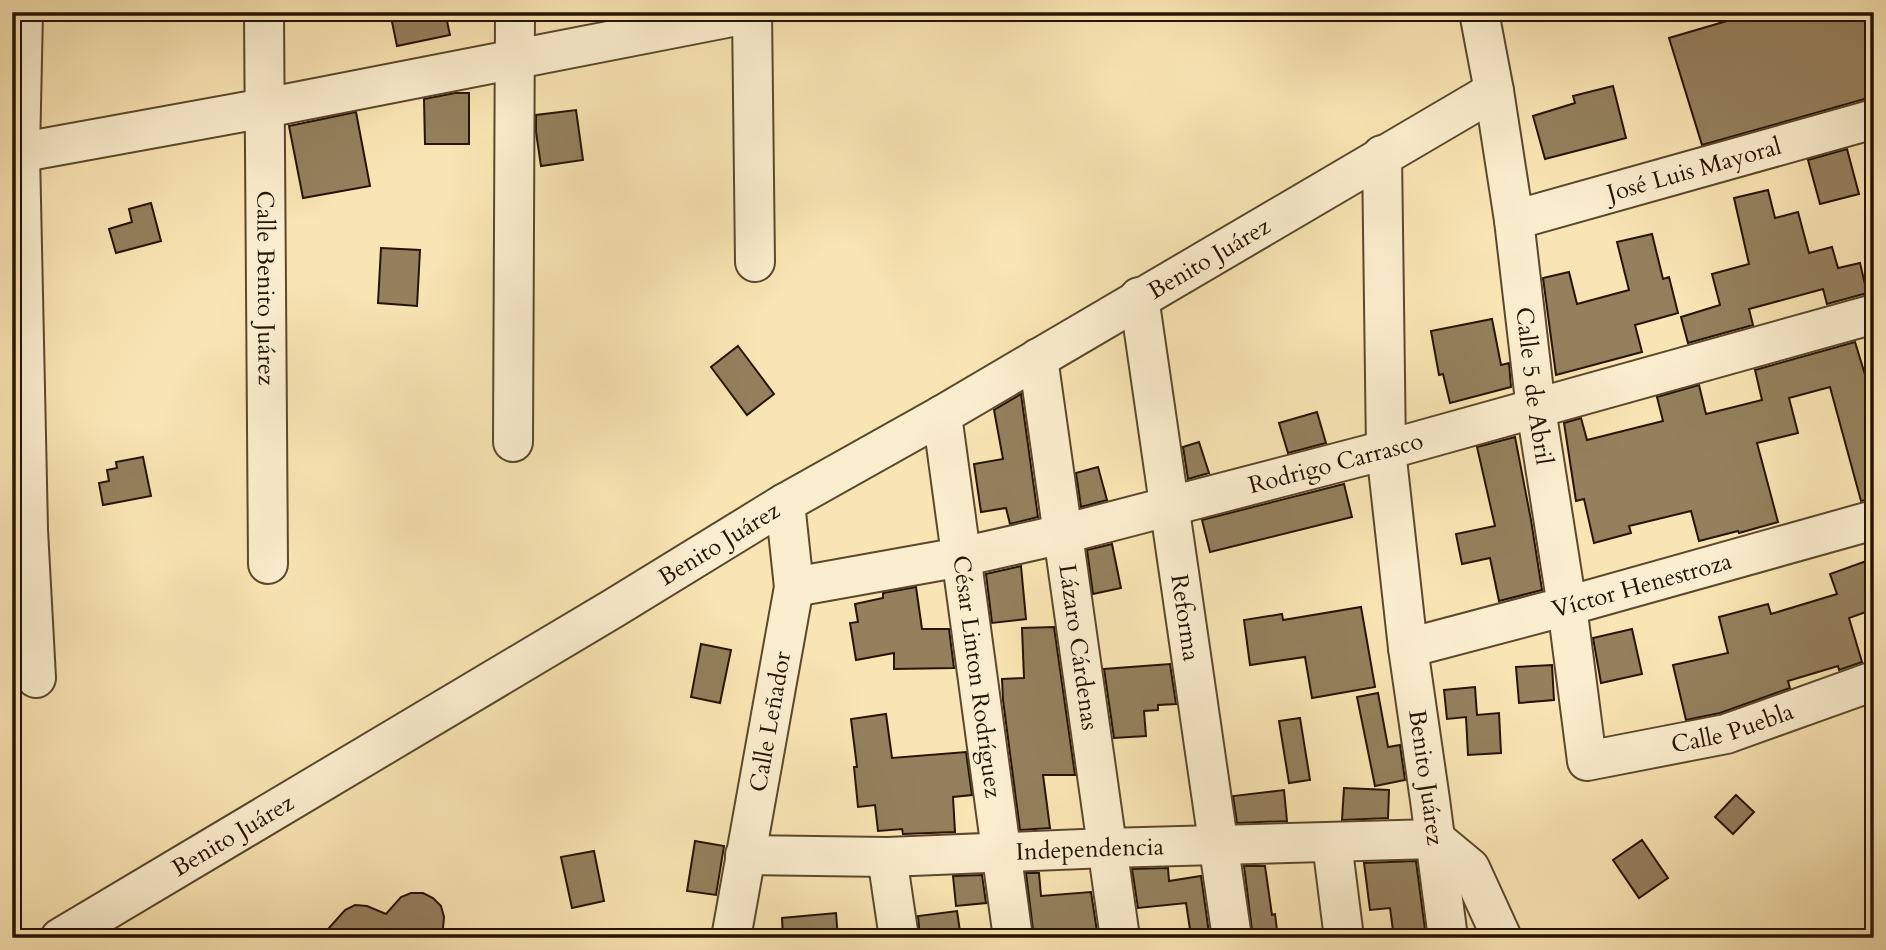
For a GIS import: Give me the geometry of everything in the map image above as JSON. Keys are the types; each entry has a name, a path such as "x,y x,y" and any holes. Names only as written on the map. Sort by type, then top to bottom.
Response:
{"street":[{"path":"23,12 16,154 28,530 36,678"},
{"name":"Calle Benito Juárez","path":"264,12 268,564"},
{"path":"513,442 515,12"},
{"name":"Calle 5 de Abril","path":"1479,12 1514,220 1536,409 1567,606 1587,761"},
{"path":"16,154 752,13 755,262"},
{"name":"Benito Juárez","path":"60,938 785,503 942,415 1494,90"},
{"name":"José Luis Mayoral","path":"1514,220 1874,119"},
{"name":"Benito Juárez","path":"1382,155 1386,450 1408,648 1448,938"},
{"name":"Reforma","path":"1139,297 1232,938"},
{"name":"Rodrigo Carrasco","path":"794,587 961,558 1063,534 1386,450 1874,314"},
{"name":"Lázaro Cárdenas","path":"1038,358 1120,938"},
{"name":"César Linton Rodríguez","path":"942,415 1013,938"},
{"name":"Calle Leñador","path":"731,938 794,587 785,503"},
{"name":"Víctor Henestroza","path":"1408,648 1874,520"},
{"name":"Calle Puebla","path":"1587,761 1726,734 1874,681"},
{"path":"1434,839 1471,869 1502,938"},
{"name":"Independencia","path":"745,855 887,857 1434,839"},
{"path":"1332,843 1344,938"},
{"path":"887,857 899,938"}],"building":[{"path":"390,12 445,12 450,35 397,46"},
{"path":"1735,12 1874,12 1874,36 1867,38 1874,63 1874,98 1702,145 1669,38 1737,18"},
{"path":"1613,86 1626,138 1545,159 1533,116 1575,103 1573,96"},
{"path":"469,93 469,144 425,144 424,99"},
{"path":"576,110 583,160 541,166 536,115"},
{"path":"356,112 370,186 303,198 289,126"},
{"path":"1847,149 1859,194 1820,204 1808,160"},
{"path":"1768,190 1775,218 1798,212 1809,253 1832,247 1838,268 1860,263 1867,293 1827,304 1823,289 1749,309 1753,325 1688,343 1681,317 1720,305 1712,274 1749,264 1734,198"},
{"path":"151,203 161,241 116,253 109,229 132,222 129,209"},
{"path":"1652,234 1663,279 1669,277 1678,313 1635,325 1642,352 1556,375 1543,278 1569,272 1577,304 1629,290 1617,242"},
{"path":"381,248 420,250 417,306 378,303"},
{"path":"1492,319 1501,365 1509,363 1511,387 1450,403 1443,374 1439,375 1431,331"},
{"path":"1855,342 1874,404 1874,499 1861,501 1830,387 1789,398 1798,433 1757,443 1778,522 1699,541 1691,511 1629,526 1631,533 1594,543 1584,499 1576,501 1564,423 1581,418 1587,440 1663,421 1657,397 1699,385 1706,414 1762,400 1755,370"},
{"path":"738,346 774,394 747,415 711,367"},
{"path":"1021,394 1038,517 1010,524 1006,508 981,512 974,464 1003,459 994,410"},
{"path":"1317,412 1326,443 1288,453 1279,423"},
{"path":"1515,437 1542,590 1499,601 1490,558 1462,564 1456,534 1495,526 1477,447"},
{"path":"1199,442 1209,473 1188,479 1183,447"},
{"path":"143,457 151,496 103,505 99,483 109,481 107,470 117,468 116,462"},
{"path":"1098,467 1107,500 1081,507 1076,473"},
{"path":"1344,484 1352,517 1210,552 1202,520"},
{"path":"1112,544 1121,588 1093,594 1087,550"},
{"path":"1869,560 1874,574 1874,609 1849,618 1862,662 1788,681 1790,688 1720,713 1686,720 1673,665 1728,653 1719,617 1768,604 1771,614 1837,594 1830,574"},
{"path":"1021,566 1026,619 992,623 986,574"},
{"path":"916,587 922,629 949,629 954,668 894,669 894,653 856,660 850,623 858,622 855,604 883,598 883,593"},
{"path":"1361,607 1375,687 1312,698 1305,657 1250,665 1244,620 1282,614 1283,620"},
{"path":"1054,627 1075,775 1043,775 1050,828 1020,830 1002,679 1024,678 1022,628"},
{"path":"1632,629 1642,674 1601,683 1593,638"},
{"path":"701,644 731,650 720,703 691,697"},
{"path":"1170,664 1176,704 1158,705 1158,710 1144,711 1146,736 1114,738 1104,669"},
{"path":"1552,665 1554,700 1519,703 1516,667"},
{"path":"1475,687 1477,715 1499,713 1501,753 1468,755 1466,717 1447,719 1444,690"},
{"path":"1378,693 1388,747 1400,745 1405,780 1375,786 1357,697"},
{"path":"886,714 892,758 966,752 972,795 953,797 955,832 903,834 902,829 878,831 875,805 858,807 854,767 857,767 851,719"},
{"path":"1300,718 1310,780 1289,783 1279,721"},
{"path":"1344,788 1389,790 1388,818 1342,820"},
{"path":"1284,790 1287,821 1237,823 1233,796"},
{"path":"1736,795 1754,812 1733,834 1715,817"},
{"path":"1642,840 1668,878 1639,898 1613,860"},
{"path":"695,841 724,846 716,895 687,891"},
{"path":"594,851 604,901 572,908 561,857"},
{"path":"1416,861 1426,937 1394,938 1390,908 1370,910 1364,863"},
{"path":"1244,866 1265,866 1278,938 1253,938"},
{"path":"1168,868 1169,881 1201,876 1209,933 1191,936 1186,903 1138,908 1132,869"},
{"path":"1026,873 1039,873 1041,896 1091,892 1098,938 1034,938"},
{"path":"982,875 986,903 956,906 953,876"},
{"path":"411,893 423,893 441,906 443,928 437,938 320,938 345,910 355,905 367,906 386,914 401,897"},
{"path":"957,911 961,938 920,938 918,916"},
{"path":"836,913 838,938 783,938 782,918"}]}
